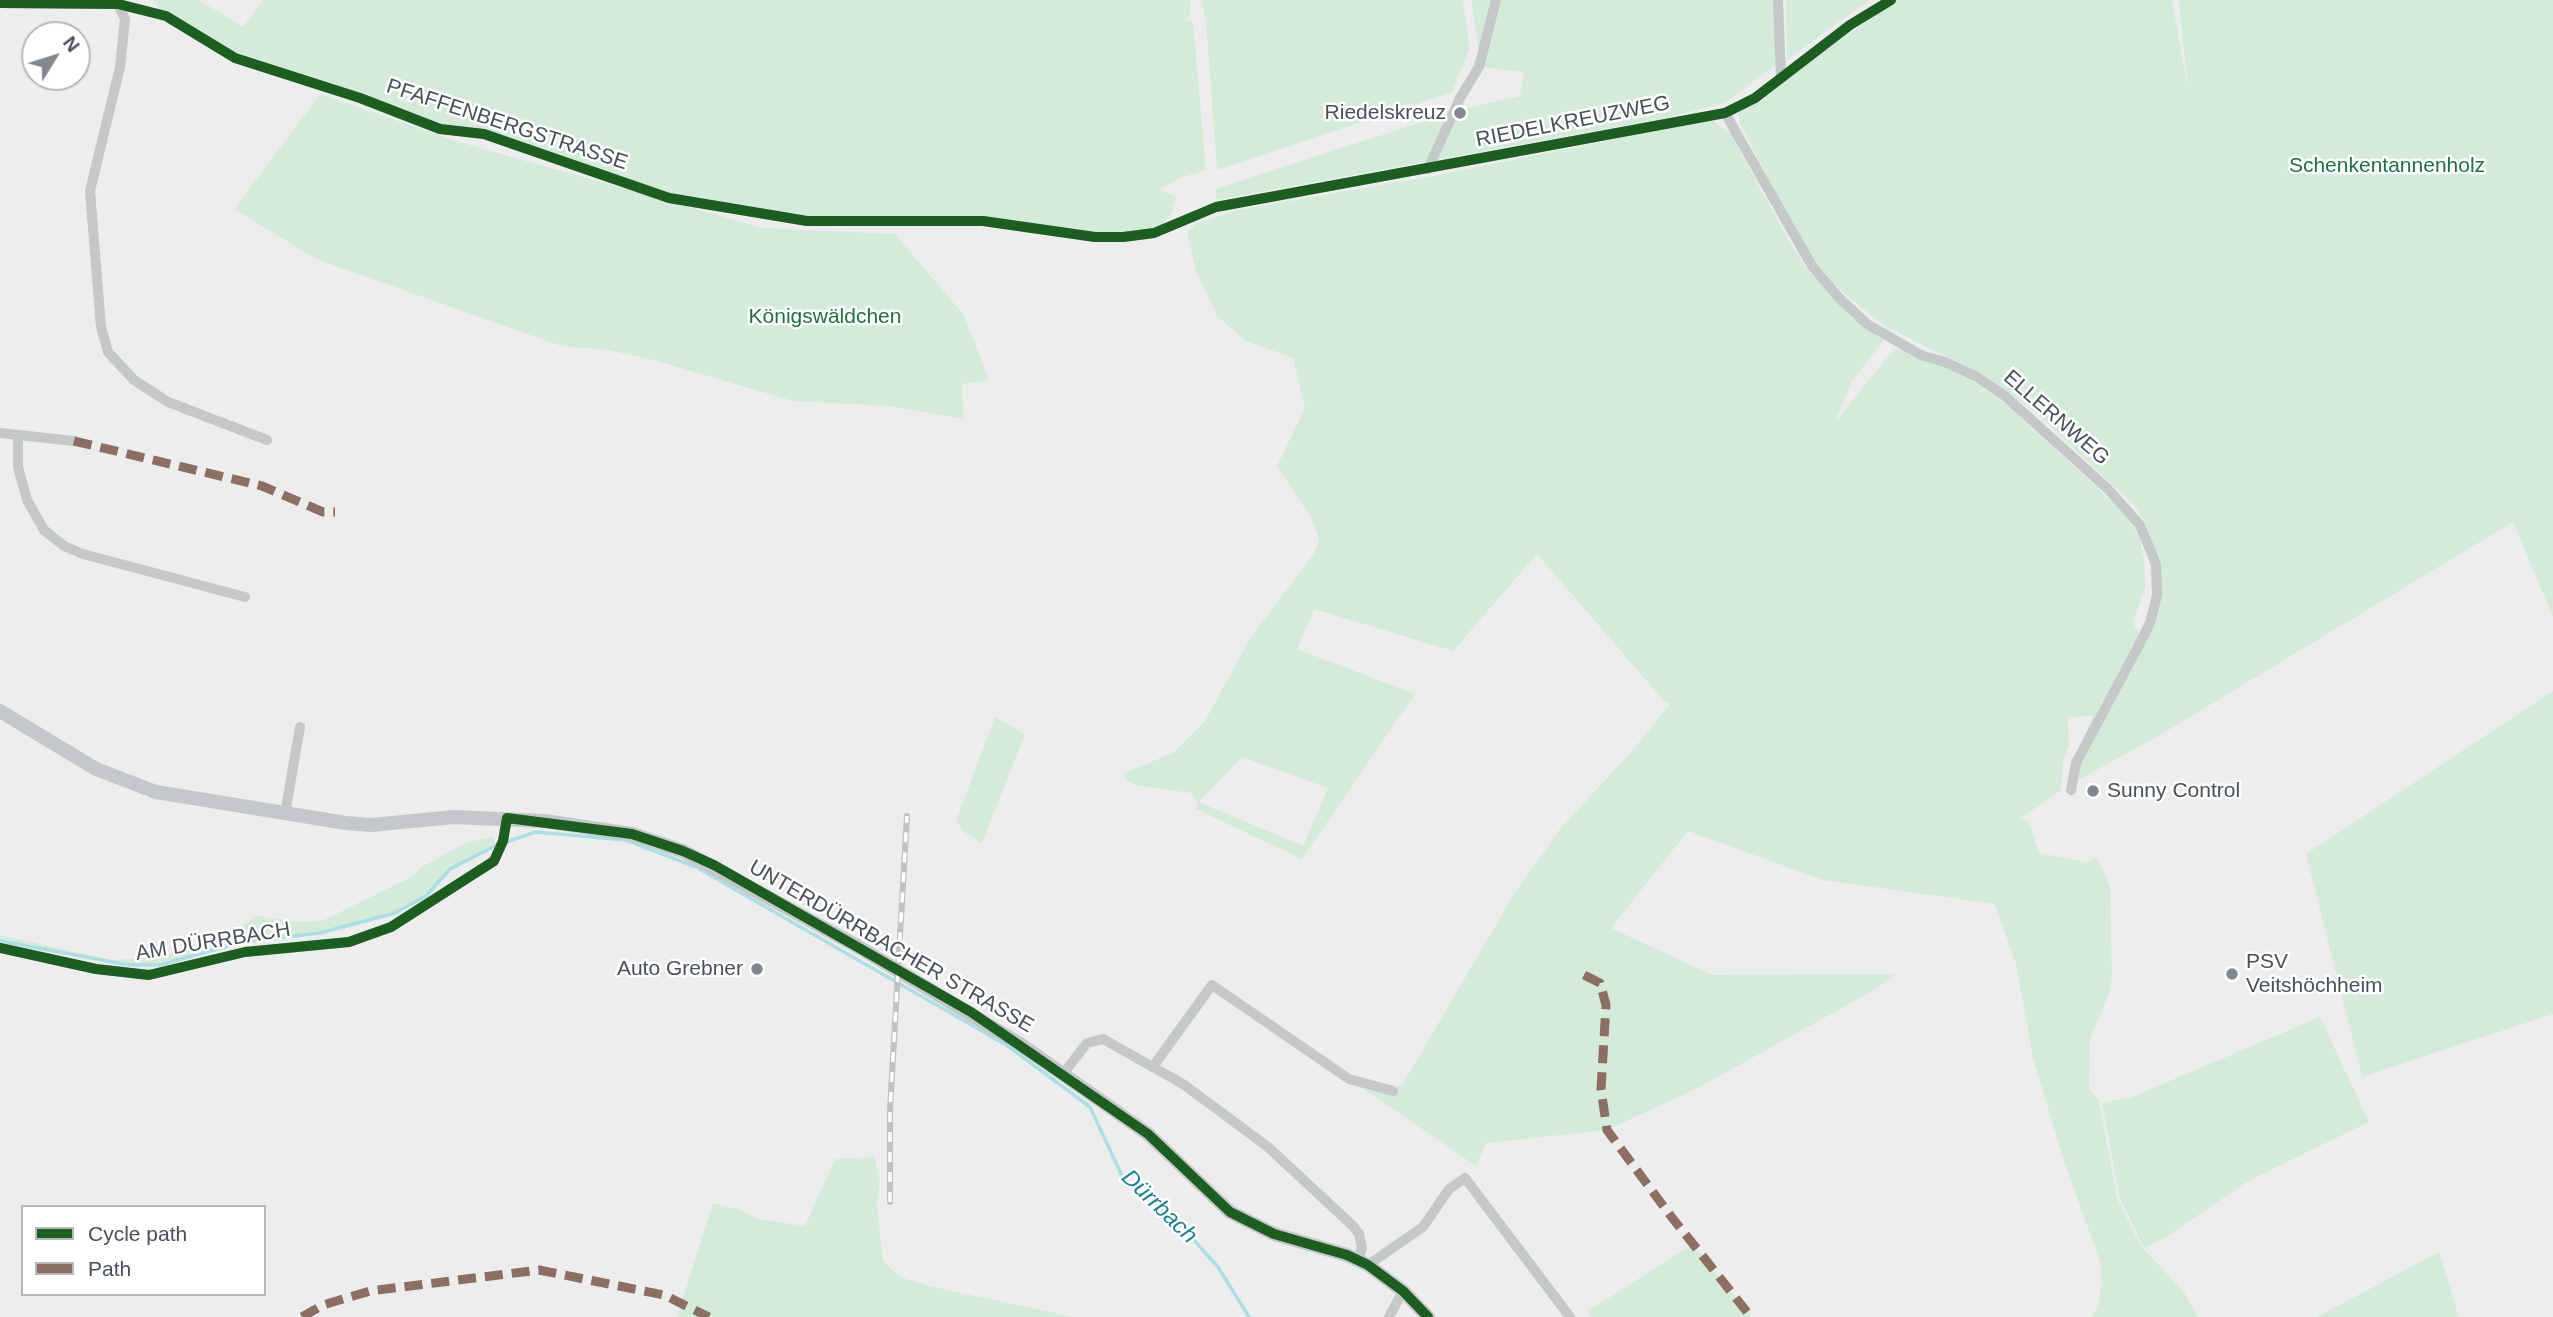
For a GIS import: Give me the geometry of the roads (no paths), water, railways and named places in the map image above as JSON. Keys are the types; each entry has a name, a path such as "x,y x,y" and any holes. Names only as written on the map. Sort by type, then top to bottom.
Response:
{"street":[{"path":"1428,169 1460,98 1479,67 1496,0"},
{"path":"1778,0 1781,78"},
{"path":"1781,78 1850,24 1891,0"},
{"path":"120,2 125,19 120,67 90,191 101,327 108,352 134,380 169,402 267,440"},
{"name":"PFAFFENBERGSTRASSE","path":"0,3 120,2 166,16 235,58 360,98 440,129 484,134 668,198 807,221 983,221 1095,237 1123,237 1154,233 1216,207 1428,169"},
{"name":"RIEDELKREUZWEG","path":"1428,169 1726,113 1755,98 1781,78"},
{"name":"ELLERNWEG","path":"1726,113 1812,266 1839,298 1867,324 1921,355 1945,362 1976,377 2005,396 2108,489 2140,525 2156,564 2157,595 2150,623 2076,763 2071,790"},
{"path":"0,433 74,441"},
{"path":"18,437 19,467 27,500 44,530 64,546 83,554 245,597"},
{"name":"UNTERDÜRRBACHER STRASSE","path":"0,711 86,764 138,788 285,814 371,825 454,817 507,818 609,830 683,850 714,865 959,1005 1148,1134 1230,1212 1274,1234 1363,1263 1403,1291 1429,1317"},
{"path":"285,814 300,727"},
{"name":"AM DÜRRBACH","path":"0,948 96,969 149,975 245,952 349,942 391,927 494,861 502,846 507,818"},
{"path":"1154,1065 1212,985 1349,1079 1394,1091"},
{"path":"1063,1074 1087,1043 1097,1039 1111,1042 1154,1065 1268,1147 1353,1226 1359,1234 1363,1263 1423,1227 1449,1189 1465,1178 1570,1317"},
{"path":"1389,1317 1403,1291"}],"waterway":[{"name":"Dürrbach","path":"504,843 535,832 626,840 696,867 1008,1046 1090,1107 1123,1178 1177,1221 1218,1267 1249,1317"},
{"name":"Dürrbach","path":"0,941 129,965 160,965 242,942 320,933 395,913 426,896 450,869 497,845"}],"railway":[{"path":"890,1202 890,1109 907,816"}],"place":[{"name":"Riedelskreuz","path":"1460,113"},
{"name":"Sunny Control","path":"2093,791"},
{"name":"Auto Grebner","path":"757,969"},
{"name":"PSV Veitshöchheim","path":"2232,974"}],"park label":[{"name":"Schenkentannenholz","path":"2387,166"},
{"name":"Königswäldchen","path":"825,317"}]}
